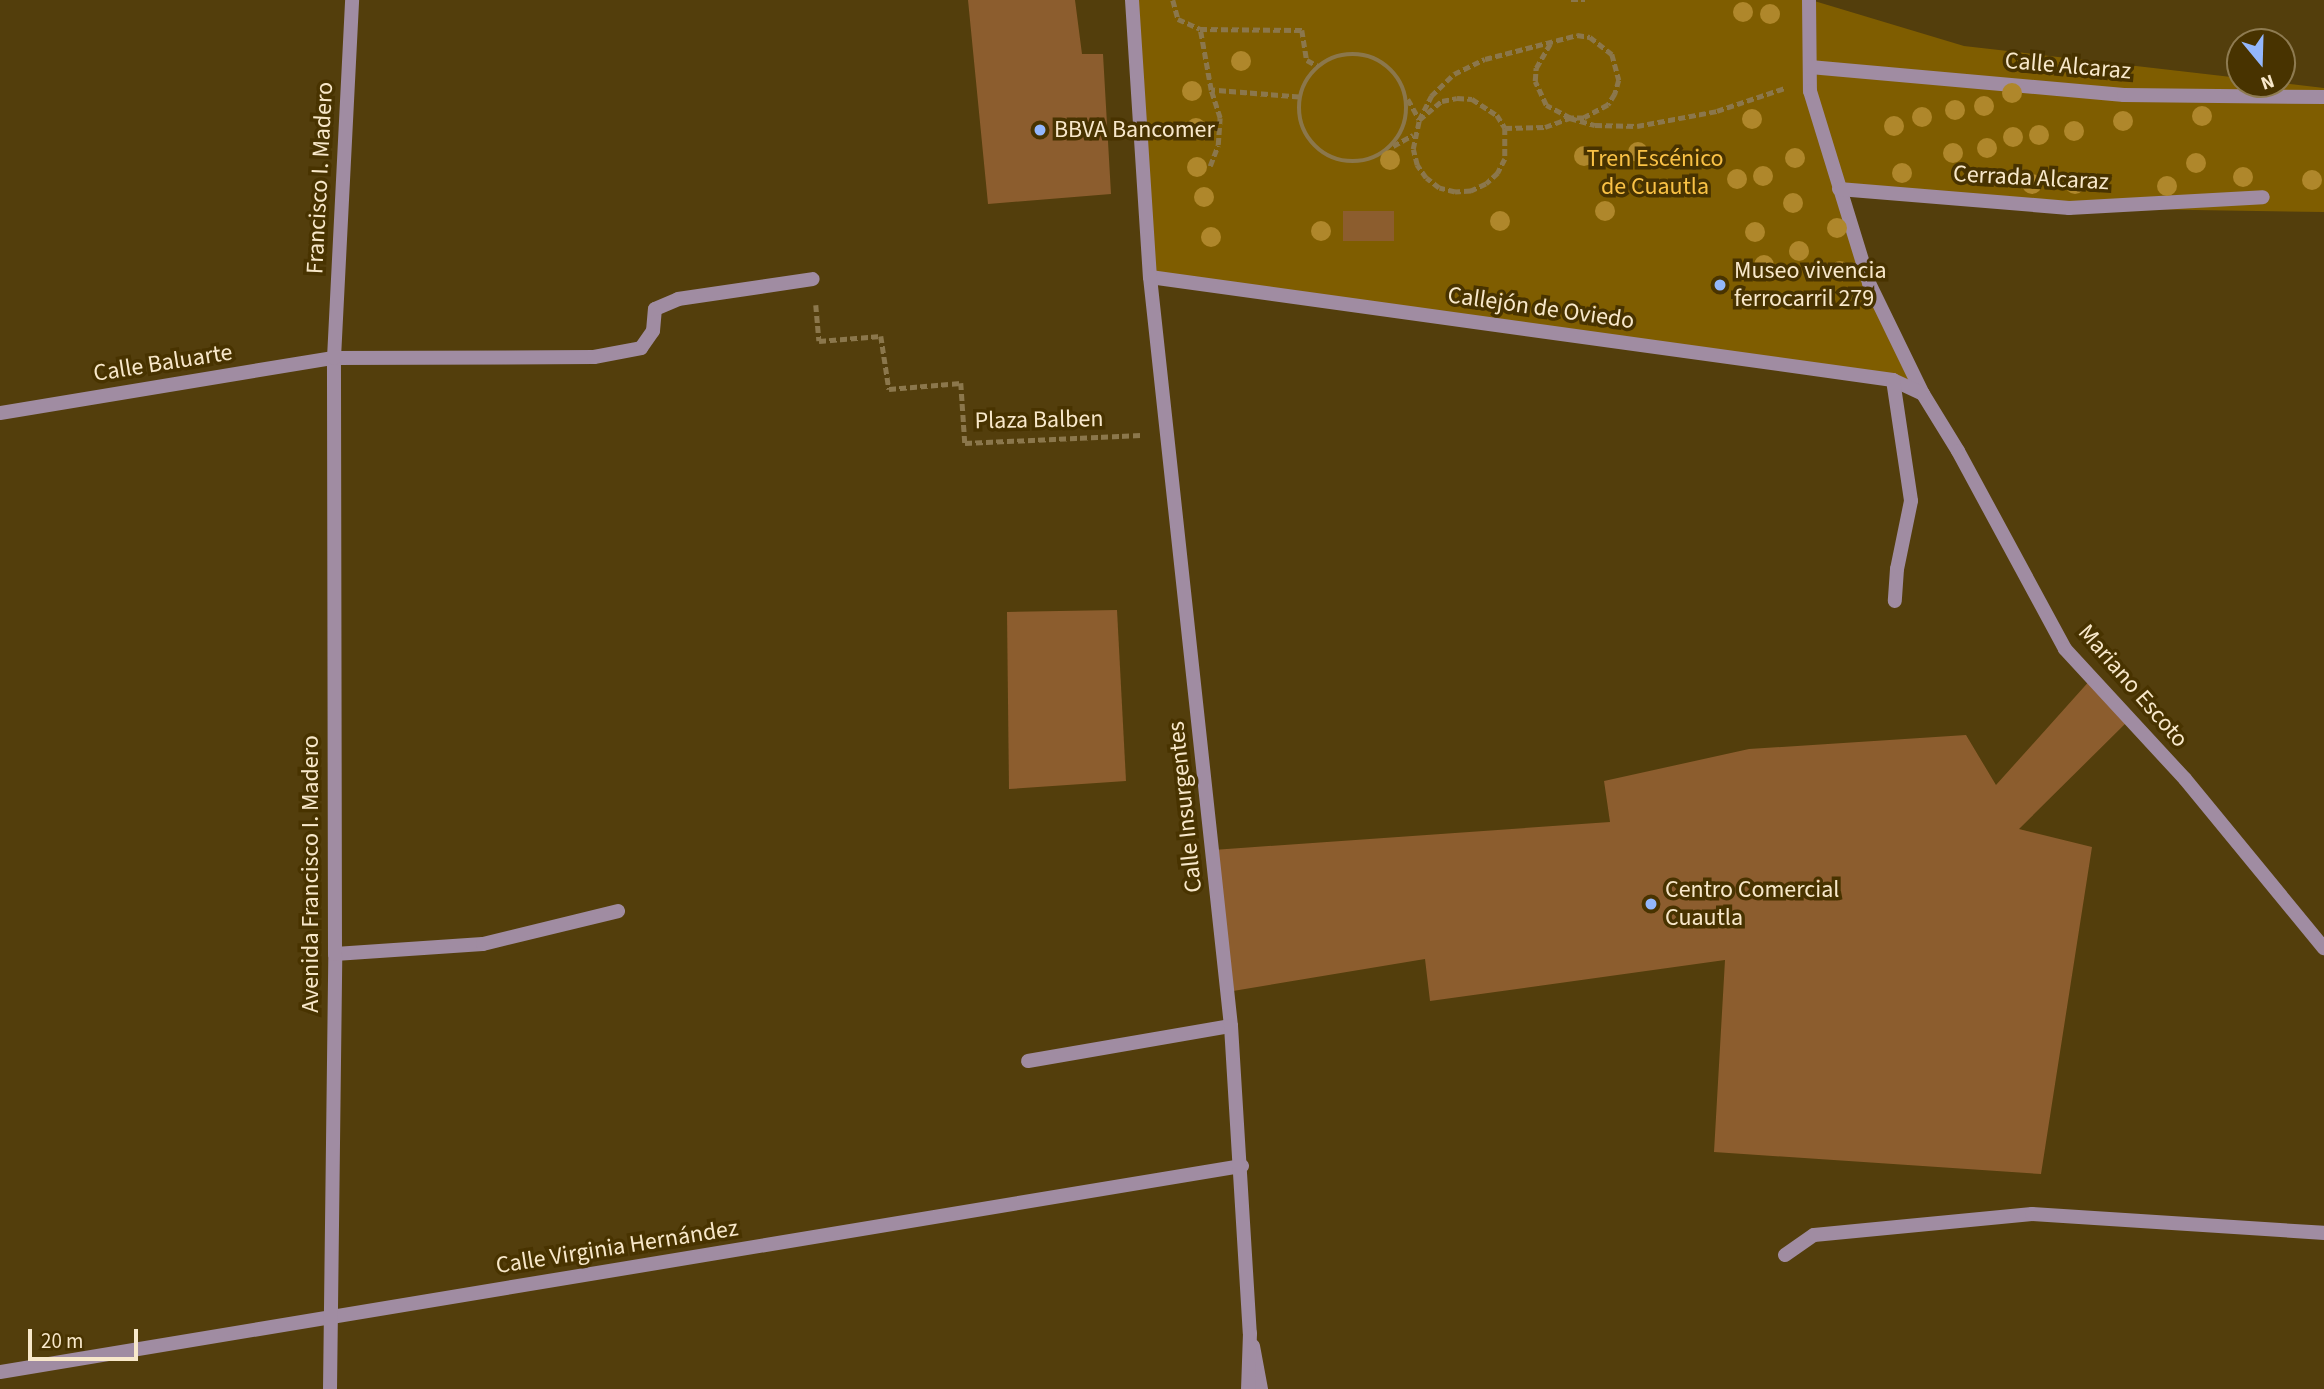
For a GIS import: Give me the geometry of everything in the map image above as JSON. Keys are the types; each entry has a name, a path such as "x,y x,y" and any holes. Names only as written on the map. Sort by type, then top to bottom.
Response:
{"street":[{"name":"Francisco I. Madero","path":"334,358 352,0"},
{"name":"Calle Insurgentes","path":"1132,0 1150,277 1231,1026 1242,1166 1250,1333"},
{"name":"Mariano Escoto","path":"1809,0 1810,91 1869,283 1923,394 1958,451 2065,649 2185,779 2324,948"},
{"name":"Calle Alcaraz","path":"1810,67 2124,95 2324,97"},
{"name":"Cerrada Alcaraz","path":"1839,189 2069,208 2263,197"},
{"name":"Callejón de Oviedo","path":"1150,277 1893,380 1923,394"},
{"name":"Calle Baluarte","path":"0,413 334,358 594,357 642,348 653,331 655,309 678,299 813,279"},
{"name":"Avenida Francisco I. Madero","path":"330,1389 335,954 334,358"},
{"path":"1893,380 1911,500 1897,569 1895,601"},
{"path":"335,954 483,944 618,911"},
{"path":"1028,1061 1231,1026"},
{"name":"Calle Virginia Hernández","path":"0,1372 1242,1166"},
{"path":"1785,1255 1814,1236 2032,1214 2324,1233"},
{"path":"1248,1389 1250,1333"},
{"path":"1250,1333 1261,1389"}],"path":[{"path":"1173,0 1178,19 1200,29 1302,30 1307,60 1318,66"},
{"path":"1571,0 1585,0"},
{"path":"1200,29 1211,90 1220,118 1218,145 1210,166"},
{"path":"1419,120 1442,101 1472,99 1497,115 1505,128 1505,159 1498,173 1486,184 1471,191 1454,192 1439,188 1426,178 1417,165 1413,149 1414,134 1419,120 1431,96 1454,74 1485,59 1550,44 1563,37 1590,37 1612,54 1618,66 1615,94 1608,105 1584,118 1570,118 1545,127 1505,128"},
{"path":"1550,44 1535,68 1535,81 1546,105 1570,118 1595,125 1637,126 1717,111 1783,90 1810,67"},
{"path":"1414,134 1378,156 1362,162 1344,162 1328,156 1314,146 1304,131 1299,115 1299,97 1306,80 1318,66 1334,57 1352,54 1370,57 1387,65 1399,78 1419,120"},
{"path":"1211,90 1299,97"},
{"path":"1392,146 1402,131 1407,114 1406,95"},
{"name":"Plaza Balben","path":"813,279 819,341 881,336 889,389 961,383 965,443 1168,434"}],"green space":[{"name":"Tren Escénico de Cuautla","path":"1132,0 1811,0 1964,46 2226,76 2226,98 2296,98 2296,85 2324,88 2324,212 2069,208 1840,189 1869,283 1923,394 1892,380 1150,277"}],"building":[{"path":"968,0 1075,0 1082,54 1103,54 1111,194 988,204"},
{"path":"1343,211 1394,211 1394,241 1343,241"},
{"path":"1117,610 1126,781 1009,789 1007,612"},
{"name":"Centro Comercial Cuautla","path":"2092,678 2130,719 2019,829 2092,847 2041,1174 1714,1152 1725,960 1430,1001 1425,959 1227,992 1213,850 1610,822 1604,781 1749,749 1966,735 1996,785"}],"place":[{"name":"BBVA Bancomer","path":"1040,130"},
{"name":"Museo vivencia ferrocarril 279","path":"1720,285"},
{"name":"Centro Comercial Cuautla","path":"1651,904"}]}
